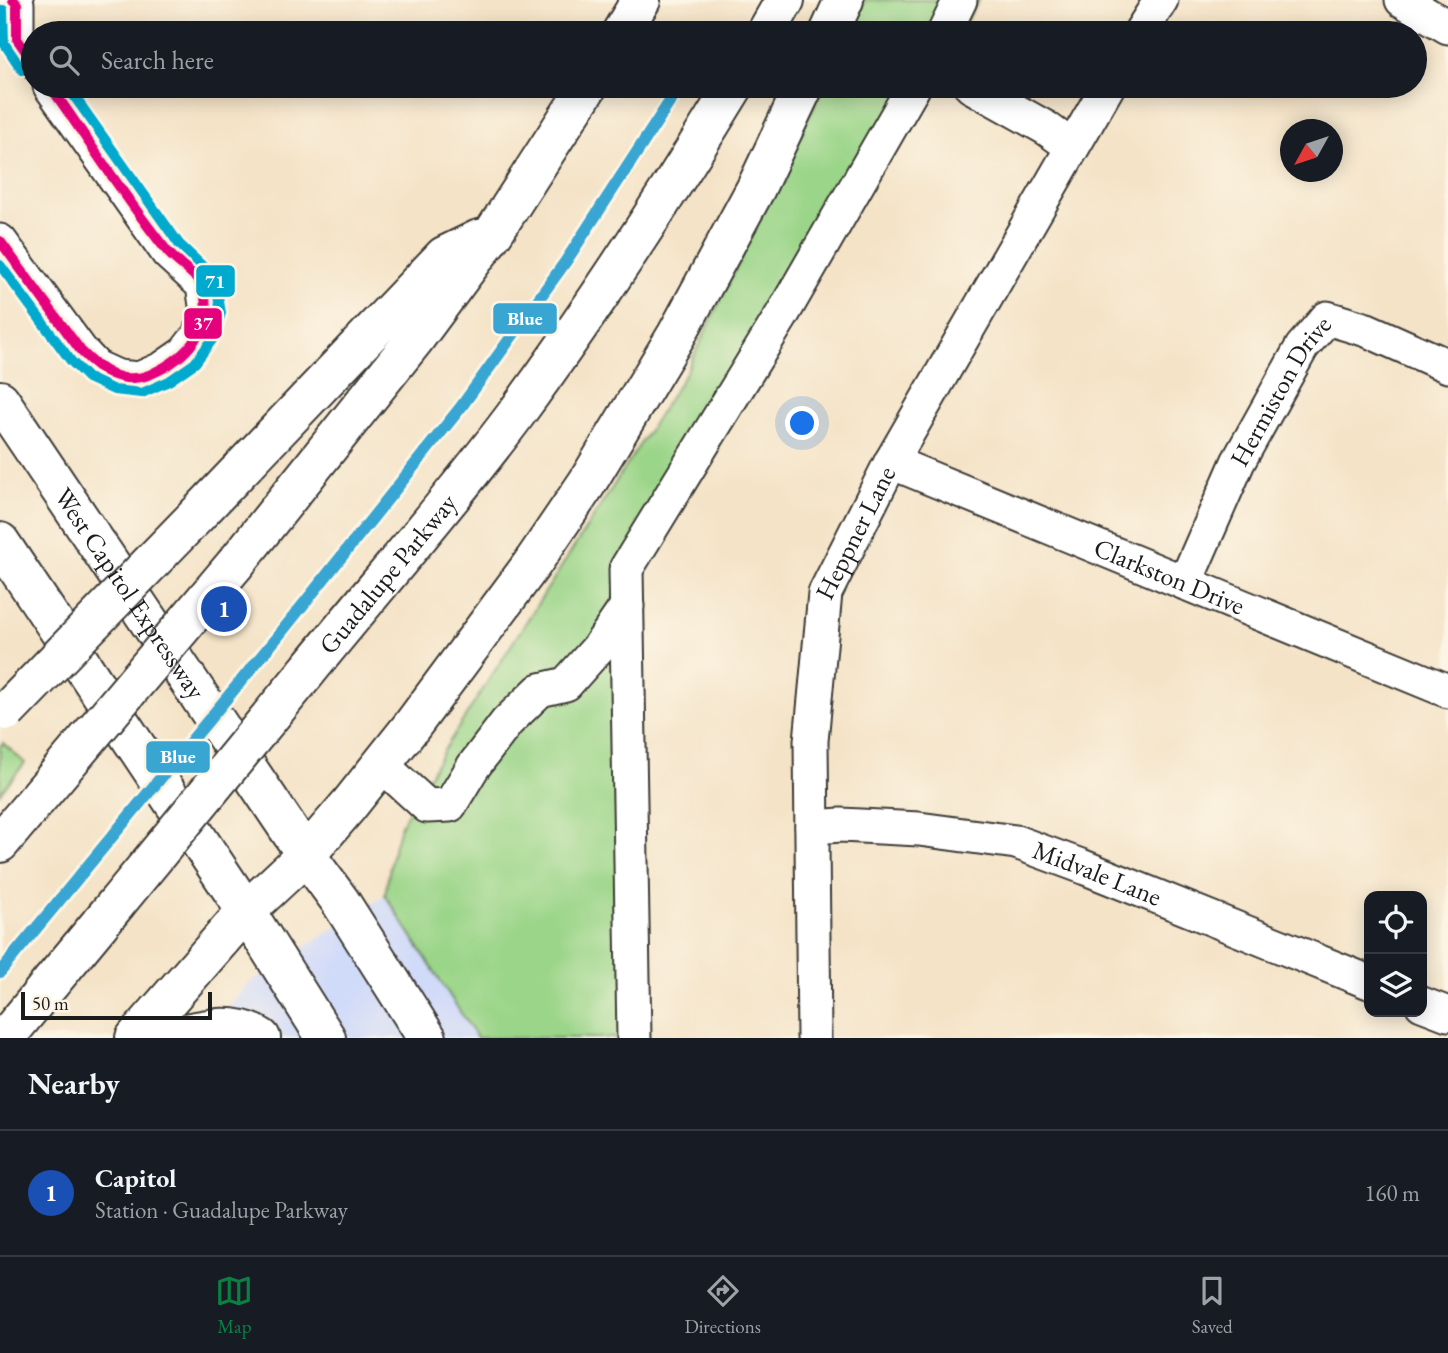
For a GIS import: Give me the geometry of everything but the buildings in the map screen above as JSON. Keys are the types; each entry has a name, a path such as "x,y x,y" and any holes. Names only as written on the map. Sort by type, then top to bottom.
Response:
{"highway":[{"path":"628,21 641,0"},
{"path":"773,21 785,0"},
{"path":"834,21 844,0"},
{"path":"0,844 236,563 414,340 494,232 580,98"},
{"name":"Guadalupe Parkway","path":"5,1038 511,420 603,290 726,98"},
{"path":"135,1038 246,911 306,855 382,765 491,620 594,472 691,310 756,188 798,98"},
{"path":"4,714 444,256 494,232"},
{"name":"West Capitol Expressway","path":"0,400 306,855 340,901 427,1038"},
{"path":"0,542 246,911 326,1038"},
{"path":"176,1038 181,1034 228,1026 254,1033 261,1038"}],"street":[{"path":"13,0 17,4 17,42"},
{"path":"949,21 960,0"},
{"path":"1148,21 1161,0"},
{"path":"1402,0 1448,27"},
{"path":"0,241 80,351 96,368 118,377 139,379 162,369 185,353 199,335 207,312 203,285 168,253 58,98"},
{"path":"634,1038 626,569 782,315 907,98"},
{"path":"992,98 1046,128 1071,146"},
{"name":"Heppner Lane","path":"814,1038 811,741 825,593 891,462 1101,98"},
{"name":"Hermiston Drive","path":"1185,583 1238,462 1303,347 1327,318 1367,330 1448,366"},
{"name":"Clarkston Drive","path":"891,462 1448,691"},
{"path":"382,765 427,806 450,805 472,766 507,722 540,690 566,684 599,647 627,606"},
{"name":"Midvale Lane","path":"812,827 842,825 919,830 1016,842 1364,980"},
{"path":"1427,1006 1448,1014"}],"shaded area":[{"path":"385,895 476,1038 199,1038 249,983"}],"green space":[{"path":"865,0 979,0 966,21 855,21"},
{"path":"818,98 921,98 635,572 643,1038 477,1038 385,895 400,827 444,750 685,374"},
{"path":"3,743 25,763 0,793 0,746"}],"transit line":[{"name":"37","path":"13,0 17,4 17,39 21,45"},
{"name":"71","path":"3,10 4,43 21,68"},
{"name":"37","path":"0,241 81,351 96,365 112,374 140,377 163,368 186,351 201,329 206,303 201,283 171,255 152,231 58,98"},
{"name":"71","path":"0,265 71,361 88,378 114,390 142,393 169,381 195,363 212,340 221,313 215,278 179,244 76,98"},
{"name":"Blue","path":"0,972 279,635 461,407 566,261 672,98"}],"place":[{"name":"Capitol","path":"224,609"}]}
